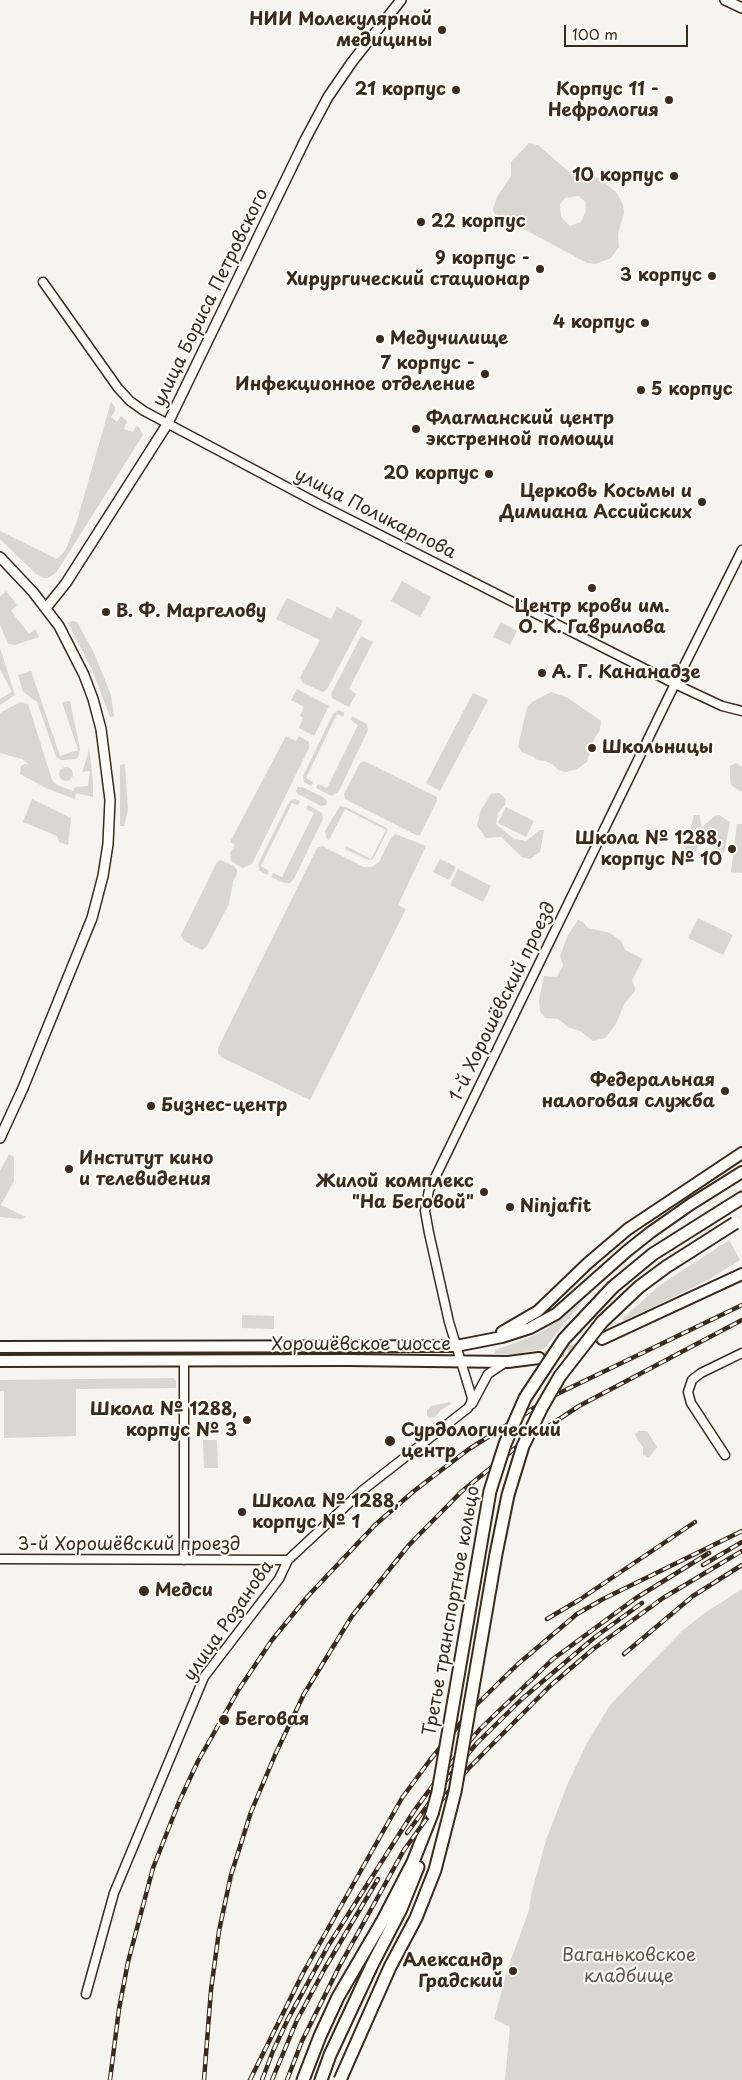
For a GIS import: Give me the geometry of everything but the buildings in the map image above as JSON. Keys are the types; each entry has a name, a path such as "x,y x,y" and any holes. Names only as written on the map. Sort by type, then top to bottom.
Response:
{"main road":[{"path":"456,1346 486,1339 526,1319 549,1302 588,1263 628,1229 742,1153"},
{"path":"456,1346 487,1341 516,1333 544,1321 568,1305 651,1232 741,1173"},
{"name":"Третье транспортное кольцо","path":"320,2080 367,1974 401,1909 425,1846 438,1792 490,1492 505,1444 525,1398 554,1352 606,1293 653,1254 742,1198"},
{"name":"Третье транспортное кольцо","path":"340,2080 390,1967 416,1918 438,1862 455,1792 508,1495 523,1446 560,1376 602,1322 652,1277 739,1221"},
{"path":"602,1339 742,1273"},
{"name":"Хорошёвское шоссе","path":"0,1347 456,1346"},
{"path":"460,1362 508,1362 539,1358"},
{"name":"Хорошёвское шоссе","path":"0,1361 348,1360 460,1362"},
{"path":"303,2080 338,1997 383,1920 413,1862 432,1814"}],"street":[{"name":"улица Бориса Петровского","path":"46,608 66,583 168,423 304,140 328,97 352,62 401,0"},
{"path":"725,0 741,5"},
{"name":"улица Поликарпова","path":"42,282 124,394 144,411 319,504 675,684 722,706 742,711"},
{"name":"1-й Хорошёвский проезд","path":"456,1346 425,1212 429,1190 742,550"},
{"path":"0,557 46,608 58,626 84,676 93,698 101,728 110,790 108,844 103,876 92,918 23,1088 0,1138"},
{"name":"Хорошёвское шоссе","path":"456,1346 460,1362"},
{"path":"726,1454 691,1403 688,1392 692,1380 701,1373 742,1353"},
{"path":"184,1361 184,1560"},
{"path":"460,1362 472,1398 468,1408"},
{"name":"улица Розанова","path":"86,1994 114,1893 204,1677 279,1579 288,1560 369,1485 468,1408 474,1402 488,1374 508,1362"},
{"name":"3-й Хорошёвский проезд","path":"0,1559 288,1560"}],"green space":[{"path":"529,143 538,145 569,172 599,178 617,193 623,205 624,213 618,234 619,247 611,258 595,264 587,263 494,213 493,209 497,197 511,176 511,162","holes":["578,196 585,201 586,210 581,222 570,226 561,217 560,204 565,198"]},
{"path":"111,402 115,407 115,411 111,417 117,422 121,416 127,421 124,429 133,432 136,426 139,427 143,435 56,573 48,578 44,578 36,574 0,539 0,531 57,559 65,551 76,524"},
{"path":"402,581 431,597 420,617 391,601"},
{"path":"6,591 17,605 11,611 29,634 35,629 39,637 15,645 8,644 0,625 0,597"},
{"path":"287,598 331,619 337,607 363,621 327,689 323,692 303,683 300,678 320,640 276,619"},
{"path":"72,621 77,622 94,653 111,695 114,716 110,717 93,672 68,623"},
{"path":"501,622 517,631 510,645 493,637"},
{"path":"361,636 373,642 349,689 356,694 349,707 332,698 331,694"},
{"path":"0,648 15,695 0,705 0,699 12,692 0,669"},
{"path":"31,671 60,756 78,750 62,702 70,701 80,749 78,758 61,760 56,757 37,702 23,692 18,675"},
{"path":"297,689 329,706 314,736 299,728 303,718 300,716 304,707 291,700"},
{"path":"551,692 568,698 601,721 600,730 593,741 587,762 577,769 566,772 522,752 518,746 527,708 532,702"},
{"path":"473,693 488,700 440,791 426,783"},
{"path":"20,702 28,704 52,780 57,785 73,791 75,787 88,786 90,771 82,772 89,746 93,797 76,793 75,799 46,788 20,774 21,766 29,764 22,759 0,753 0,713"},
{"path":"339,710 345,713 343,717 337,714 306,778 313,782 311,786 304,782 303,776 333,714"},
{"path":"352,716 367,724 368,730 339,791 332,796 316,788 318,784 327,788 358,725 351,720"},
{"path":"286,736 296,741 299,736 309,742 309,748 252,864 243,868 231,861 230,853 235,845 230,842"},
{"path":"364,761 437,797 437,801 420,835 416,835 345,799 344,794 360,763"},
{"path":"736,763 742,767 742,791 731,785 730,766"},
{"path":"125,764 128,810 124,826 120,826 120,765"},
{"path":"63,767 69,767 73,774 69,781 63,781 59,777 59,771"},
{"path":"297,787 302,787 325,798 326,805 321,806 298,794 296,792"},
{"path":"499,793 506,799 505,805 498,813 496,824 514,839 526,841 540,830 544,830 540,852 530,859 522,857 501,837 486,838 477,826 481,810 491,794"},
{"path":"32,799 71,818 68,845 59,842 57,836 23,822"},
{"path":"294,799 300,801 298,805 292,803 261,866 269,871 267,875 259,870 258,864 289,802"},
{"path":"308,805 322,813 323,819 294,879 290,883 285,883 271,877 273,873 282,877 314,813 306,809"},
{"path":"340,806 346,807 387,828 387,832 373,859 368,860 345,849 346,846 371,859 386,830 345,809 329,840 327,839 325,831"},
{"path":"506,807 534,821 526,837 498,823"},
{"path":"694,815 700,815 701,828 715,816 719,815 730,822 724,853 715,851 712,839 700,839 696,852 688,864 683,856"},
{"path":"737,824 742,824 742,873 731,872"},
{"path":"395,834 426,846 398,905 406,909 310,1100 221,1057 218,1053 218,1048 317,848 322,846 364,867 372,867 379,862"},
{"path":"440,859 456,867 449,880 433,872"},
{"path":"220,860 234,866 237,874 233,882 229,904 207,946 202,950 184,941 181,935 216,864"},
{"path":"458,869 491,886 483,902 450,885"},
{"path":"698,918 733,935 723,955 688,938"},
{"path":"578,920 582,921 588,928 610,933 621,941 625,950 643,959 632,980 635,991 624,1004 616,1024 605,1038 593,1041 580,1031 568,1027 558,1019 545,1018 540,1011 539,1000 544,976 557,977 563,965 560,956 568,935"},
{"path":"9,1154 14,1157 14,1181 1,1205 26,1217 22,1219 0,1217 0,1171"},
{"path":"729,1240 740,1260 708,1280 624,1321 622,1319 659,1286"},
{"path":"583,1301 544,1349 513,1354 494,1354 495,1350 531,1337 548,1328"},
{"path":"242,1315 274,1316 274,1329 242,1328"},
{"path":"173,1378 176,1381 176,1388 76,1389 76,1436 4,1438 4,1391 0,1391 0,1380"},
{"path":"450,1402 451,1404 441,1410 435,1417 430,1418 427,1416 427,1410 431,1406"},
{"path":"639,1431 647,1431 657,1447 649,1458 643,1455 643,1447 635,1434"},
{"path":"203,1440 217,1440 218,1468 204,1468"},
{"name":"Ваганьковское кладбище","path":"742,1589 742,2080 505,2080 510,2027 494,2019 507,1971 529,1910 531,1895 546,1840 568,1783 587,1743 610,1705 682,1631 703,1614"}],"tunnel":[{"path":"539,1358 575,1349 602,1339"}],"railway":[{"path":"110,2080 119,2009 128,1962 153,1868 179,1802 198,1761 239,1689 272,1640 308,1596 375,1525 414,1491 469,1449 553,1396 742,1305"},
{"path":"204,2080 211,1990 219,1931 231,1875 251,1812 304,1694 352,1616 409,1545 461,1492 514,1449 579,1406 742,1320"},
{"path":"547,1619 579,1600 695,1522"},
{"path":"250,2080 303,1973 402,1798 430,1760 473,1708 518,1664 577,1614 603,1599 742,1531"},
{"path":"703,1565 742,1542"},
{"path":"287,2080 302,2041 339,1967 404,1850 433,1810 468,1769 550,1686 592,1650 663,1598 742,1551"},
{"path":"262,2080 288,2019 328,1946 414,1811 436,1781 480,1729 553,1659 636,1598 709,1553"},
{"path":"624,1654 693,1596 742,1565"},
{"path":"407,1833 447,1779 477,1743 523,1698 595,1637 642,1603"},
{"path":"272,2080 297,2020 325,1968 378,1879"}],"place":[{"name":"НИИ Молекулярной медицины","path":"442,30"},
{"name":"21 корпус","path":"456,90"},
{"name":"Корпус 11 - Нефрология","path":"669,100"},
{"name":"10 корпус","path":"674,176"},
{"name":"22 корпус","path":"421,222"},
{"name":"9 корпус - Хирургический стационар","path":"540,269"},
{"name":"3 корпус","path":"712,276"},
{"name":"4 корпус","path":"645,323"},
{"name":"Медучилище","path":"380,339"},
{"name":"7 корпус - Инфекционное отделение","path":"485,374"},
{"name":"5 корпус","path":"641,390"},
{"name":"Флагманский центр экстренной помощи","path":"416,429"},
{"name":"20 корпус","path":"489,474"},
{"name":"Церковь Косьмы и Димиана Ассийских","path":"702,502"},
{"name":"Центр крови им. О. К. Гаврилова","path":"592,588"},
{"name":"В. Ф. Маргелову","path":"106,612"},
{"name":"А. Г. Кананадзе","path":"542,673"},
{"name":"Школьницы","path":"592,748"},
{"name":"Школа № 1288, корпус № 10","path":"732,849"},
{"name":"Федеральная налоговая служба","path":"725,1091"},
{"name":"Бизнес-центр","path":"151,1106"},
{"name":"Институт кино и телевидения","path":"69,1169"},
{"name":"Жилой комплекс \"На Беговой\"","path":"484,1192"},
{"name":"Ninjafit","path":"510,1207"},
{"name":"Школа № 1288, корпус № 3","path":"247,1420"},
{"name":"Сурдологический центр","path":"390,1441"},
{"name":"Школа № 1288, корпус № 1","path":"242,1512"},
{"name":"Медси","path":"144,1591"},
{"name":"Беговая","path":"224,1720"},
{"name":"Александр Градский","path":"513,1971"}]}
